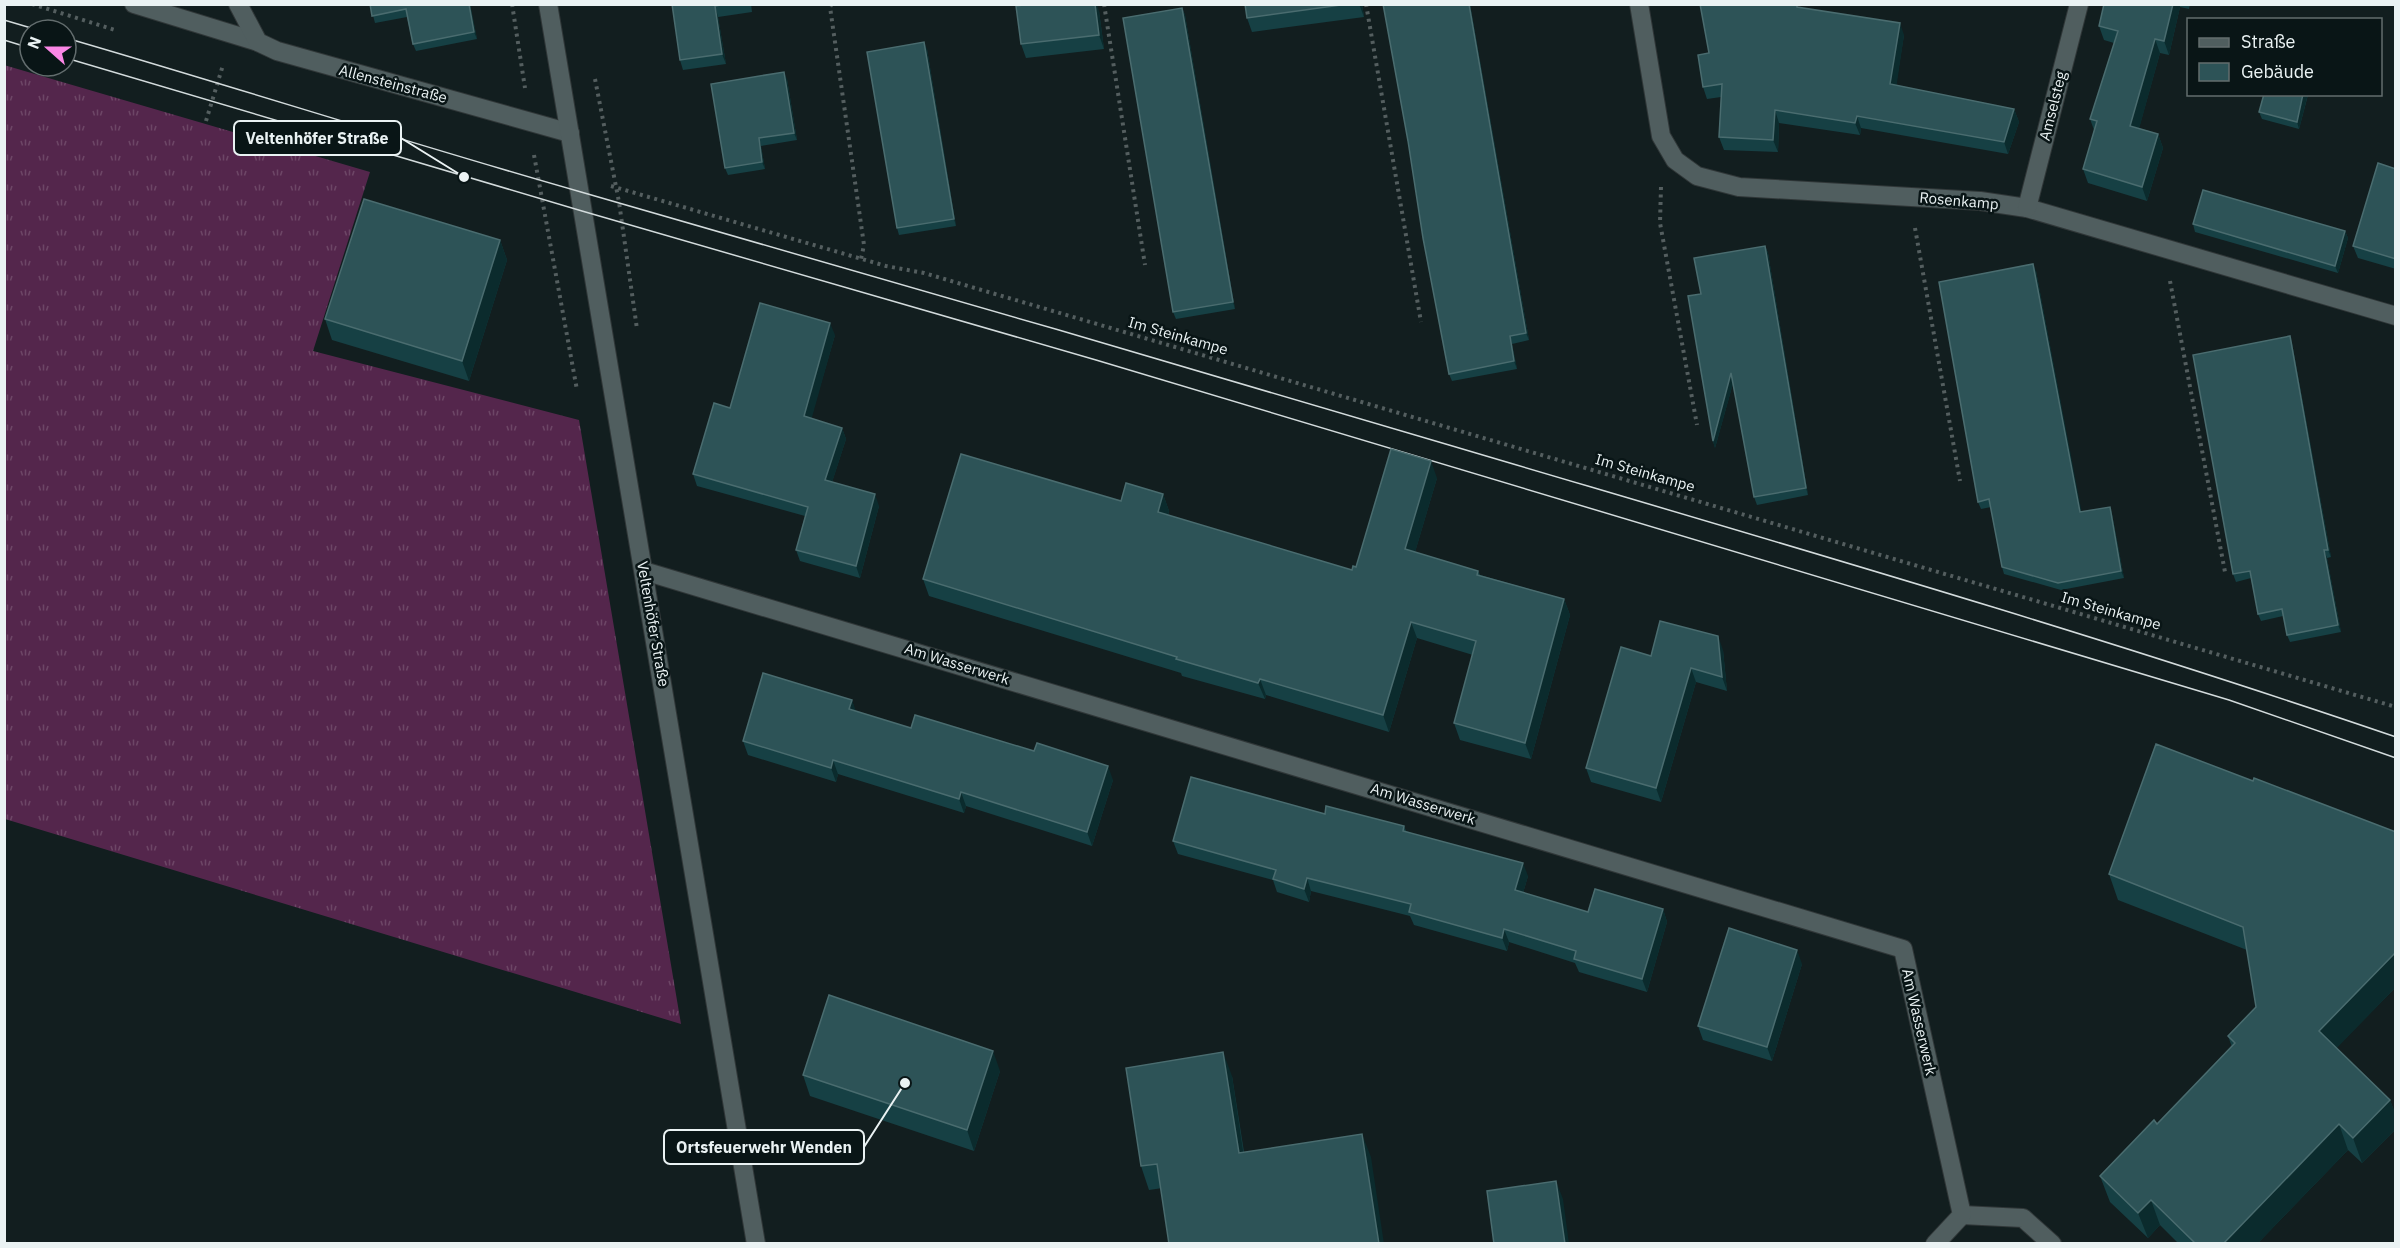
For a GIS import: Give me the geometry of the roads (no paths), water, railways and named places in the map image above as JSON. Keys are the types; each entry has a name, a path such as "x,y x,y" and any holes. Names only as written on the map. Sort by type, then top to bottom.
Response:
{"street":[{"name":"Allensteinstraße","path":"134,4 258,42 304,59 570,133"},
{"path":"238,4 258,42"},
{"name":"Veltenhöfer Straße","path":"548,4 756,1244"},
{"name":"Rosenkamp","path":"1640,4 1661,136 1675,160 1697,176 1740,187 1980,201 2027,208 2396,316"},
{"name":"Amselsteg","path":"2027,208 2079,4"},
{"name":"Am Wasserwerk","path":"644,571 1903,949 1962,1215"},
{"path":"1935,1244 1962,1215 2023,1218 2052,1244"}],"tram line":[{"path":"4,20 18,24"},
{"path":"4,40 18,44"},
{"path":"78,42 517,173 1805,550 2161,659 2396,737"},
{"path":"78,62 1096,360 2229,700 2396,758"}],"place":[{"name":"Veltenhöfer Straße","path":"464,177"},
{"name":"Ortsfeuerwehr Wenden","path":"905,1083"}]}
